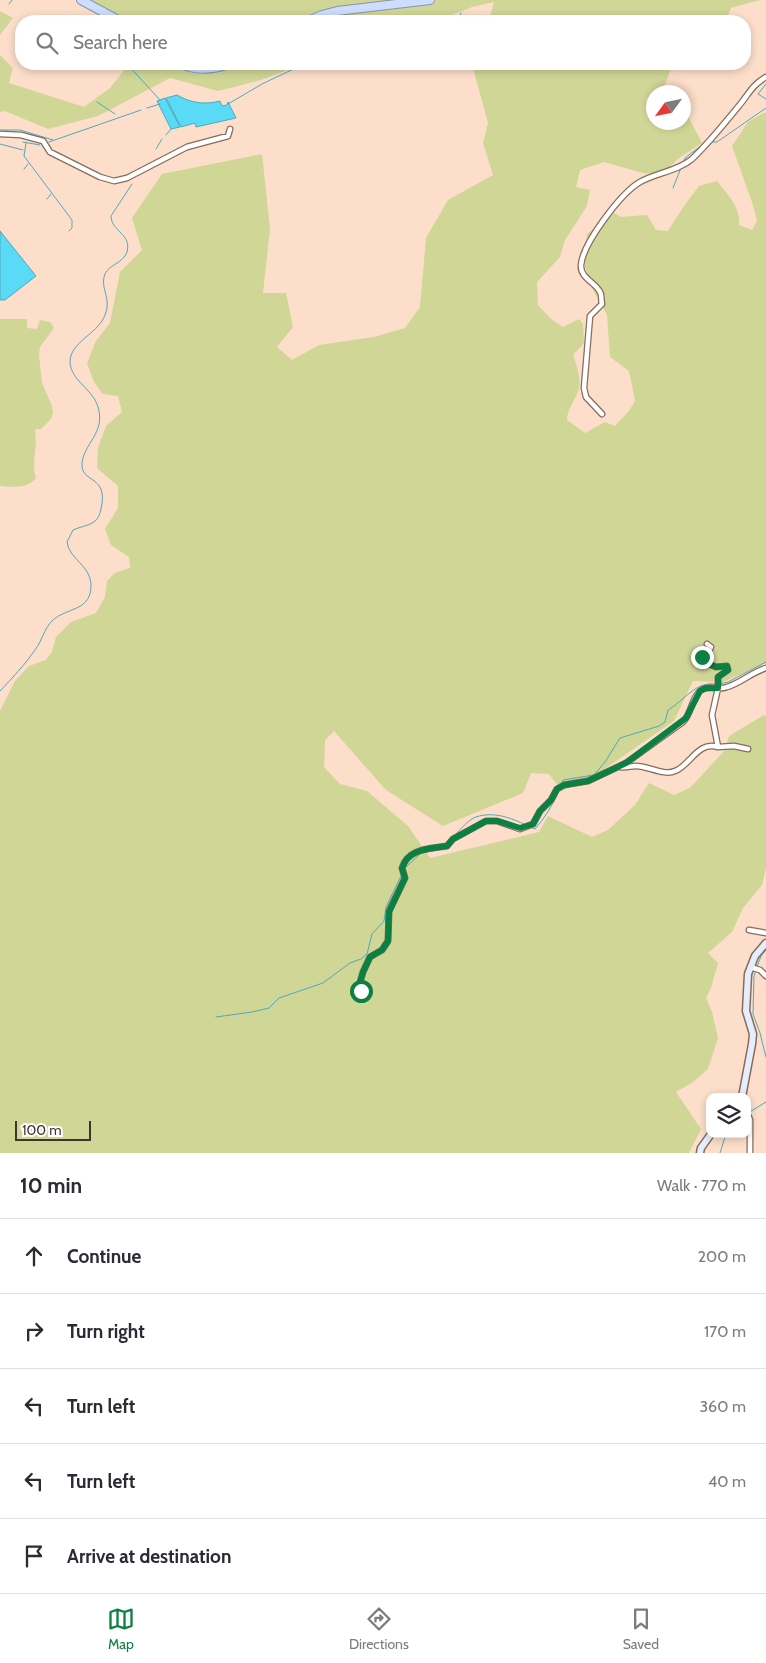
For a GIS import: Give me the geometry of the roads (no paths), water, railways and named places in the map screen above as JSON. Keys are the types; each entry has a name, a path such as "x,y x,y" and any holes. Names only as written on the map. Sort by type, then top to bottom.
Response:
{"main road":[{"path":"81,0 109,15"},
{"path":"322,15 337,11 430,0"},
{"path":"743,1093 752,1044 752,1034 746,1011 752,967 755,956 766,943"},
{"path":"700,1153 701,1148 708,1138"}],"street":[{"path":"602,414 586,397 584,388 590,316 602,304 600,293 582,273 582,259 587,247 617,201 638,183 686,164 712,139 746,97 752,86 766,77"},
{"path":"0,134 21,135 43,141 50,152 100,177 114,181 127,178 187,147 228,136 230,129"},
{"path":"707,644 711,647 708,653 702,657 702,661 716,667 727,666 728,670 718,677 718,688 712,715 718,747"},
{"path":"361,991 359,986 370,957 382,950 388,941 389,912 405,878 402,868 409,856 418,850 447,846 453,839 486,821 520,828 530,826 540,811 551,800 557,789 564,785 588,781 626,763 686,718 700,691 706,688 727,688 766,668"},
{"path":"616,767 636,766 671,772 677,771 697,752 708,746 734,746 748,749"},
{"path":"749,930 766,933"},
{"path":"752,967 760,970 766,976"},
{"path":"749,1138 750,1153"}],"water":[{"path":"177,95 187,100 198,102 220,101 222,106 227,105 228,102 236,118 196,127 195,123 181,127 166,98"},
{"path":"165,98 180,127 171,129 157,101"},
{"path":"0,231 36,276 5,300 0,300"}],"waterway":[{"path":"9,4 12,0"},
{"path":"132,70 160,100"},
{"path":"228,104 262,84 291,70"},
{"path":"766,84 758,94 766,99"},
{"path":"97,102 115,114"},
{"path":"147,108 160,104"},
{"path":"710,142 717,142 766,108"},
{"path":"49,142 141,110"},
{"path":"166,135 171,129"},
{"path":"0,130 20,130 53,140"},
{"path":"156,149 162,139"},
{"path":"23,142 40,145"},
{"path":"684,162 685,158 706,142"},
{"path":"26,143 24,156 72,220 72,228 69,231"},
{"path":"0,144 23,150"},
{"path":"24,169 28,164"},
{"path":"673,188 681,168"},
{"path":"0,691 31,656 52,621 83,604 90,593 90,577 71,553 67,542 73,530 94,522 101,511 101,490 86,475 82,464 86,450 97,431 100,416 92,395 74,375 70,362 74,350 98,326 105,314 107,308 104,282 105,273 122,259 127,252 127,241 114,225 111,216 132,184"},
{"path":"47,199 51,194"},
{"path":"719,684 728,682 766,662"},
{"path":"561,785 563,780 594,775 605,762 620,738 659,726 665,722 668,710 690,692 702,686 716,684"},
{"path":"530,827 535,829 539,825 559,791"},
{"path":"455,835 470,820 483,815 502,816 526,825"},
{"path":"405,868 421,853 448,848 453,841"},
{"path":"216,1017 269,1008 279,998 323,983 350,963 361,959 367,954 372,934 384,921 386,907 402,874"},
{"path":"757,967 761,956 766,950"},
{"path":"756,970 754,976 753,1014 766,1057"},
{"path":"751,1111 766,1102"},
{"path":"720,1153 725,1138"}]}
